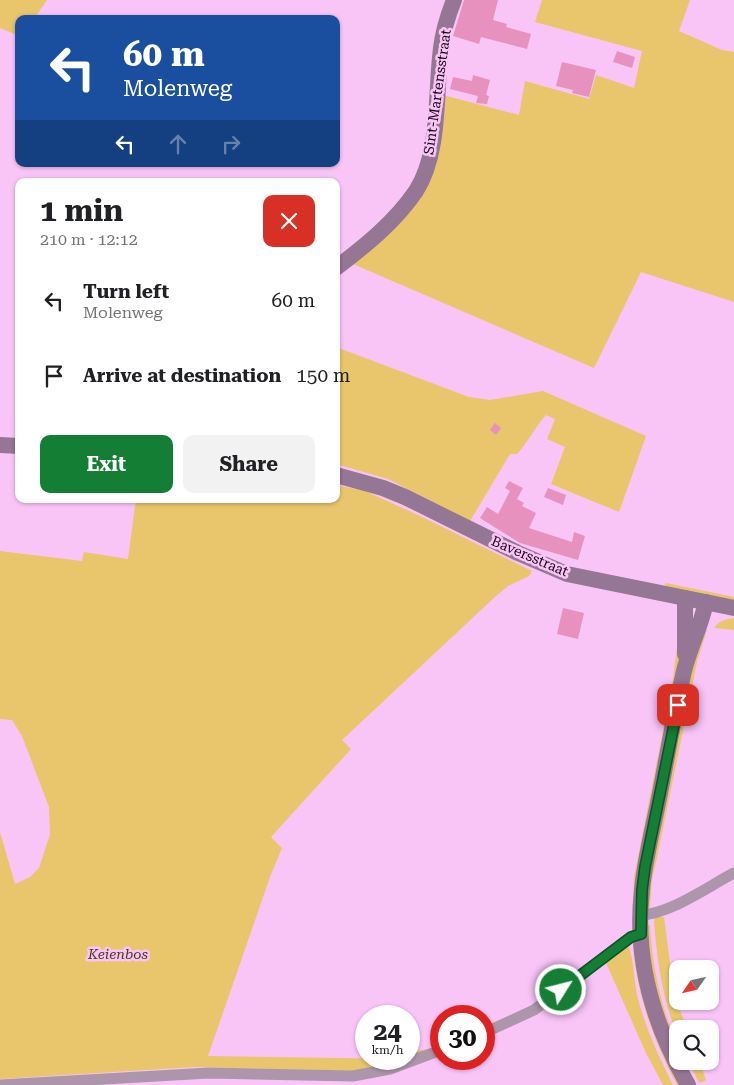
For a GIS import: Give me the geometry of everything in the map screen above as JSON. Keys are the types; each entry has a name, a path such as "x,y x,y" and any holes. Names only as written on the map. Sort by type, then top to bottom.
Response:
{"main road":[{"name":"Sint-Martensstraat","path":"340,265 397,216 423,177 431,151 441,47 454,0"},
{"path":"0,445 15,446"},
{"name":"Baversstraat","path":"340,476 369,483 405,497 518,554 567,574 734,608"},
{"path":"685,598 685,669"},
{"path":"688,1085 668,1048 655,1014 647,985 640,915 645,867 685,669 706,602"}],"street":[{"path":"640,915 652,915 668,910 734,873"},
{"path":"495,1028 534,1010 631,937 641,934"},
{"path":"0,1085 209,1073 353,1076 390,1069 430,1054"}],"green space":[{"path":"0,0 47,0 37,15 15,15 15,34 0,28"},
{"path":"542,0 690,0 679,31 722,50 734,52 734,302 641,272 594,368 353,264 407,213 443,95 519,115 525,81 589,99 596,75 634,88 642,51 535,22"},
{"path":"340,349 469,397 490,400 543,391 646,436 619,512 551,484 565,447 547,439 555,419 546,415 517,454 510,454 470,521 388,479 340,465"},
{"name":"Keienbos","path":"340,486 365,491 532,571 529,576 508,586 496,596 342,740 351,749 271,837 282,848 270,877 208,1056 355,1058 355,1070 365,1070 361,1071 195,1067 0,1079 0,832 15,884 30,877 39,868 50,834 49,807 22,736 12,720 0,719 0,551 82,561 84,552 128,559 135,503 340,503"},
{"path":"666,583 734,597 734,602 663,588"},
{"path":"734,618 734,630 714,628 720,622"},
{"path":"703,629 707,630 697,662 652,880 650,908 647,907 647,894 691,672"},
{"path":"677,648 681,648 635,928 632,930 634,877 672,685"},
{"path":"655,917 664,917 670,960 669,1010 661,978"},
{"path":"646,925 650,925 658,986 669,1024 669,1032 656,996"},
{"path":"628,945 632,957 641,1010 653,1043 673,1085 663,1085 646,1053 606,963"},
{"path":"633,947 636,949 669,1049 669,1070 648,1018 635,966"},
{"path":"669,1010 680,1010 684,1020 672,1020"},
{"name":"Keienbos","path":"430,1049 430,1051 420,1055 420,1050"},
{"path":"669,1070 676,1070 681,1085 677,1085"},
{"path":"693,1070 702,1070 706,1080 700,1083"}],"building":[{"path":"464,0 498,0 493,20 507,24 506,27 531,34 527,49 481,37 479,44 453,36"},
{"path":"617,51 635,57 632,68 613,62"},
{"path":"562,62 596,70 589,97 572,93 573,90 556,86"},
{"path":"473,75 490,80 486,95 489,96 487,104 476,103 478,96 450,89 453,77 472,81"},
{"path":"495,423 501,428 496,435 490,430"},
{"path":"509,481 523,488 517,499 524,503 522,506 536,513 529,528 572,542 574,532 585,536 578,560 520,543 480,518 487,507 498,514 510,491 505,488"},
{"path":"548,488 566,495 563,505 544,497"},
{"path":"563,608 584,613 578,639 557,634"}],"route":[{"path":"561,990 631,937 641,934 640,915 645,867 678,705"}]}
